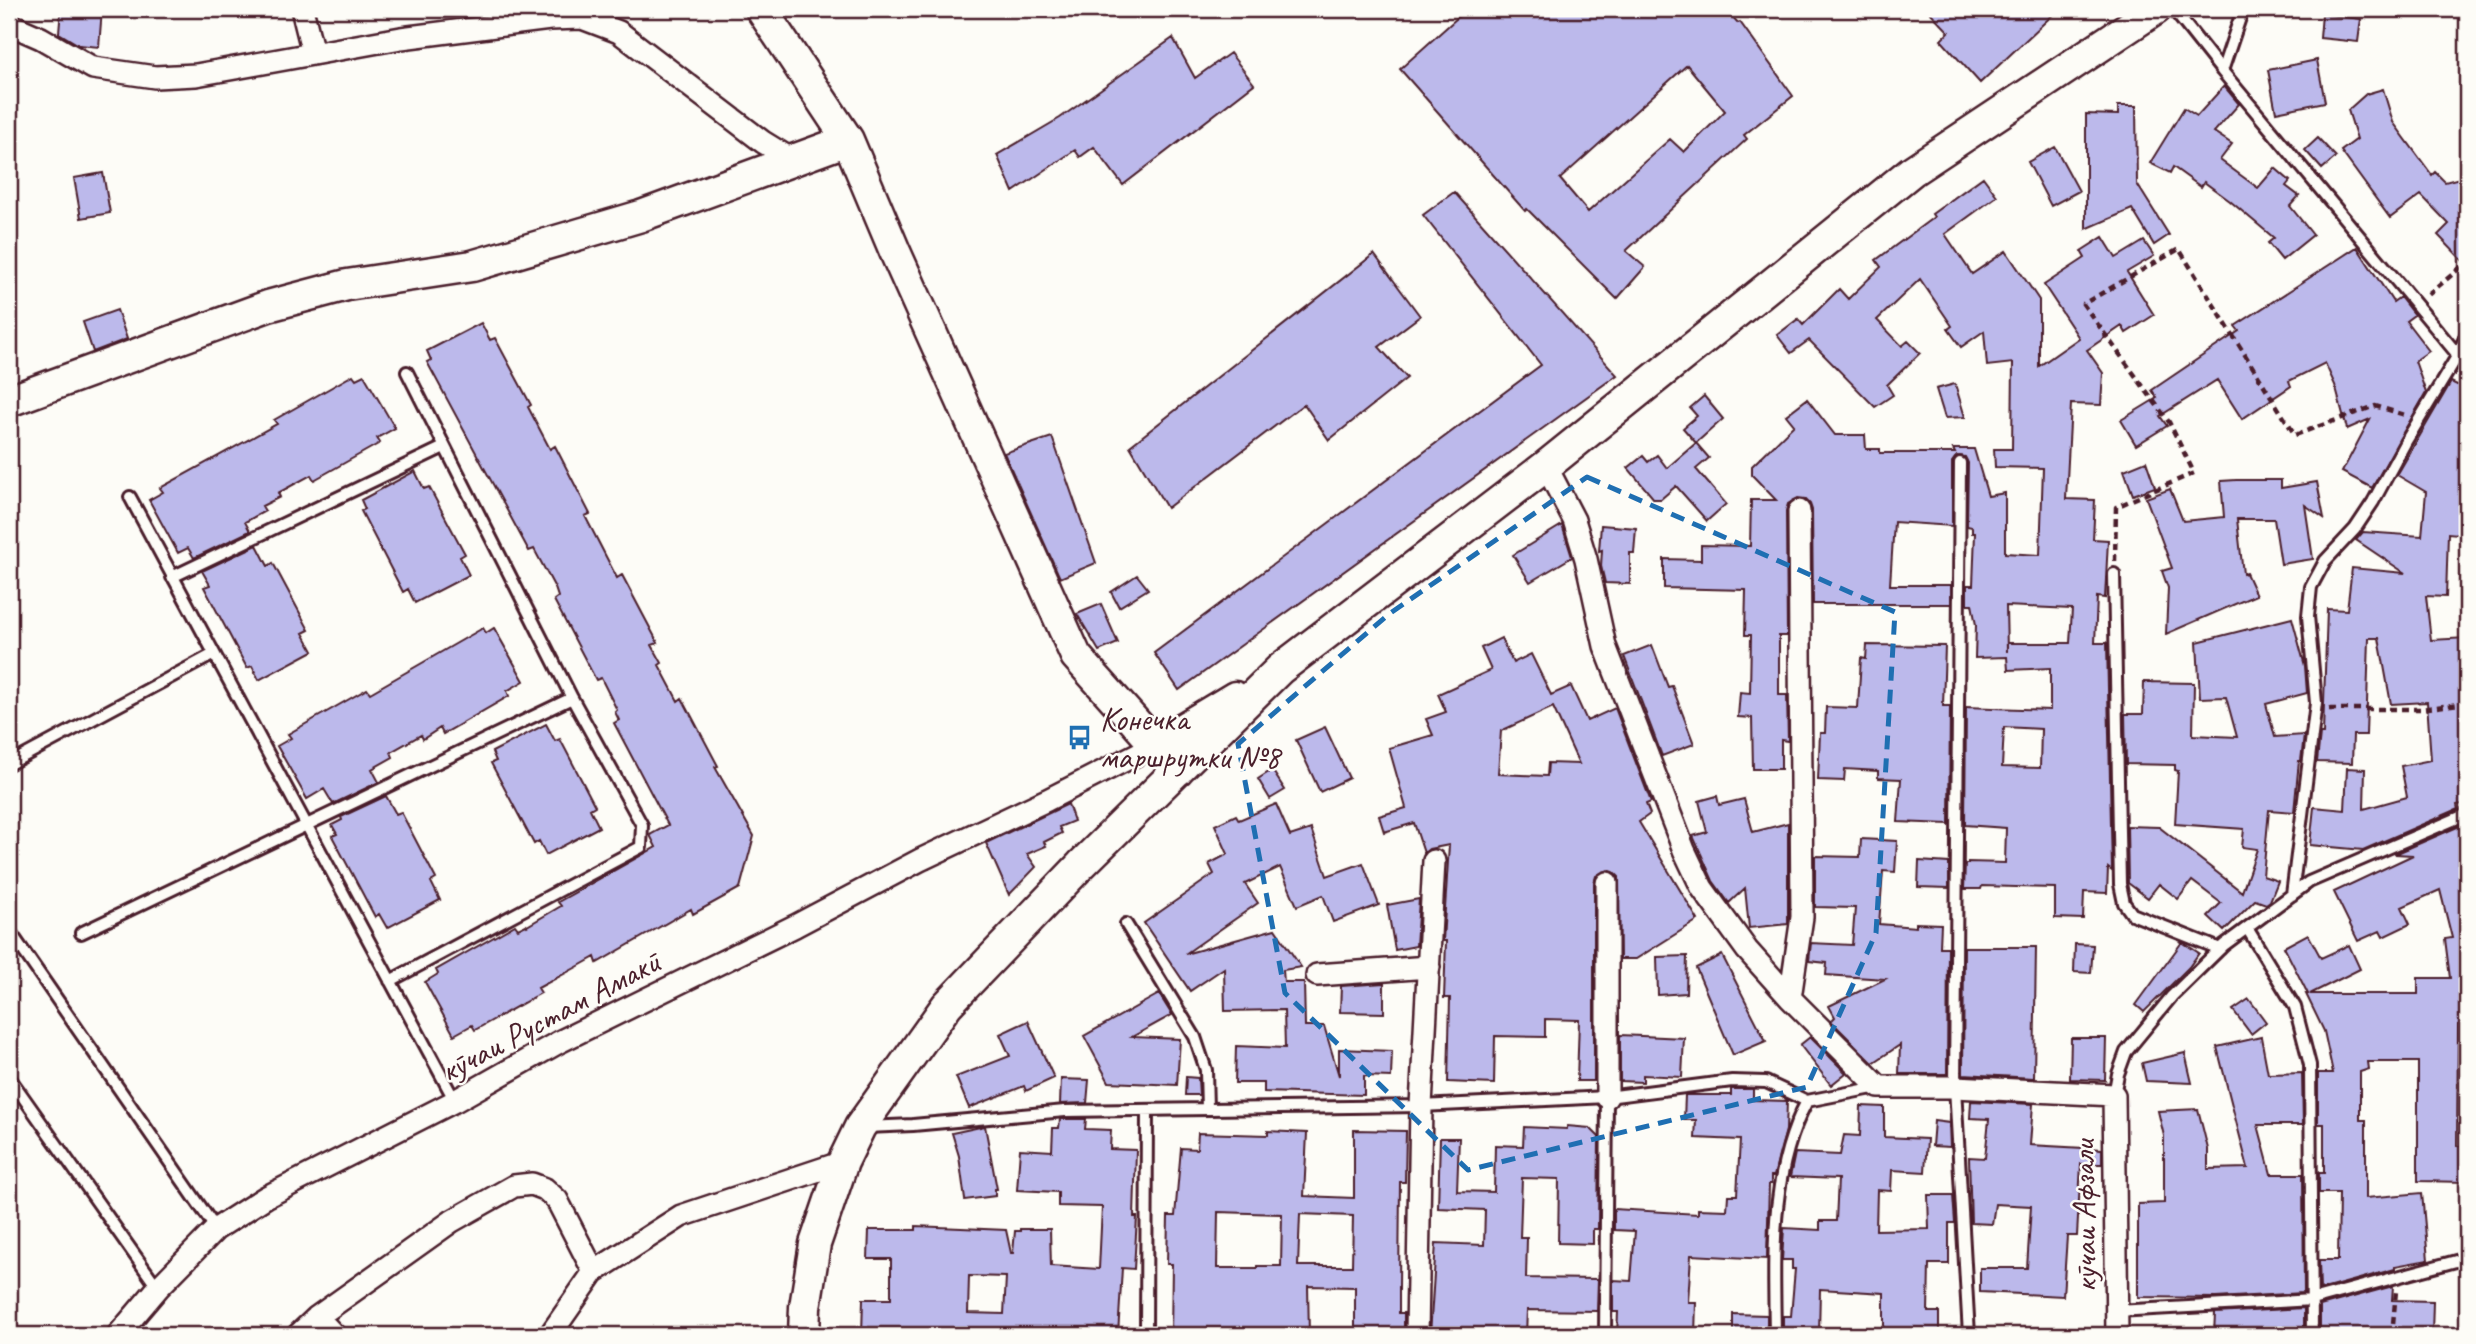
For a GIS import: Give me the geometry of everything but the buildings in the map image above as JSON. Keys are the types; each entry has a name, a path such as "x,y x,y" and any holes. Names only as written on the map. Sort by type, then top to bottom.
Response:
{"street":[{"path":"302,9 313,52"},
{"path":"1155,745 1280,669 1546,466 1912,171 2156,9"},
{"path":"769,12 848,140 1076,656 1178,770"},
{"path":"9,24 41,38 93,68 155,77 196,75 313,52 537,21 582,18 619,32 763,142 794,161"},
{"path":"9,401 268,306 347,285 472,266 641,216 848,140"},
{"path":"1546,466 1574,520 1587,559 1605,646 1684,850 1702,888 1747,950 1790,998 1879,1087 1955,1087 2114,1095"},
{"path":"1790,998 1802,917 1800,511"},
{"path":"804,1335 805,1307 815,1244 844,1162 860,1127 947,1005 1048,898 1280,669"},
{"name":"кӯчаи Рустам Амакӣ","path":"118,1335 216,1229 266,1197 455,1101 559,1042 795,926 919,860 1047,800 1155,745"},
{"path":"1418,1335 1421,1105 1434,861"},
{"path":"1607,883 1607,1097"},
{"path":"1317,975 1429,967"},
{"name":"кӯчаи Афзали","path":"2114,1095 2117,1335"},
{"path":"550,1335 594,1272 681,1216 844,1162"},
{"path":"298,1335 317,1317 452,1221 514,1186 532,1185 545,1189 557,1200 594,1272"},
{"path":"317,1317 334,1335"}],"lane":[{"path":"2173,9 2458,355"},
{"path":"2222,71 2243,9"},
{"path":"2292,895 2315,709 2308,616 2311,587 2325,561 2355,529 2374,502 2458,355 2467,333"},
{"path":"390,981 641,847 642,825 572,698 407,372"},
{"path":"172,577 444,447"},
{"path":"1961,463 1955,1087 1969,1335"},
{"path":"130,497 455,1101"},
{"path":"2115,574 2120,884 2124,903 2132,914 2220,949"},
{"path":"9,764 214,654"},
{"path":"81,933 572,698"},
{"path":"2114,1095 2126,1052 2172,996 2220,949 2309,883 2467,814"},
{"path":"1126,924 1195,1037 1208,1081 1207,1109"},
{"path":"2247,928 2295,1007 2310,1065 2312,1335"},
{"path":"9,930 216,1229"},
{"path":"9,1077 159,1288"},
{"path":"860,1127 913,1125 1065,1111 1421,1105 1607,1097 1731,1082 1766,1082 1807,1101 1879,1087"},
{"path":"1605,1335 1607,1097"},
{"path":"1775,1335 1774,1252 1782,1167 1793,1127 1807,1101"},
{"path":"1146,1335 1147,1110"},
{"path":"2117,1311 2312,1300 2467,1258"}],"path":[{"path":"2115,574 2116,507 2194,473 2169,422 2082,304 2179,249 2295,435 2375,406 2419,420"},
{"path":"2417,304 2467,261"},
{"path":"2315,709 2421,709 2467,703"},
{"path":"2392,1335 2397,1276"}],"highlighted area":[{"path":"1587,477 1895,612 1876,933 1807,1087 1468,1170 1285,993 1238,744 1389,614"}],"place":[{"name":"Конечка маршрутки №8","path":"1080,738"}]}
